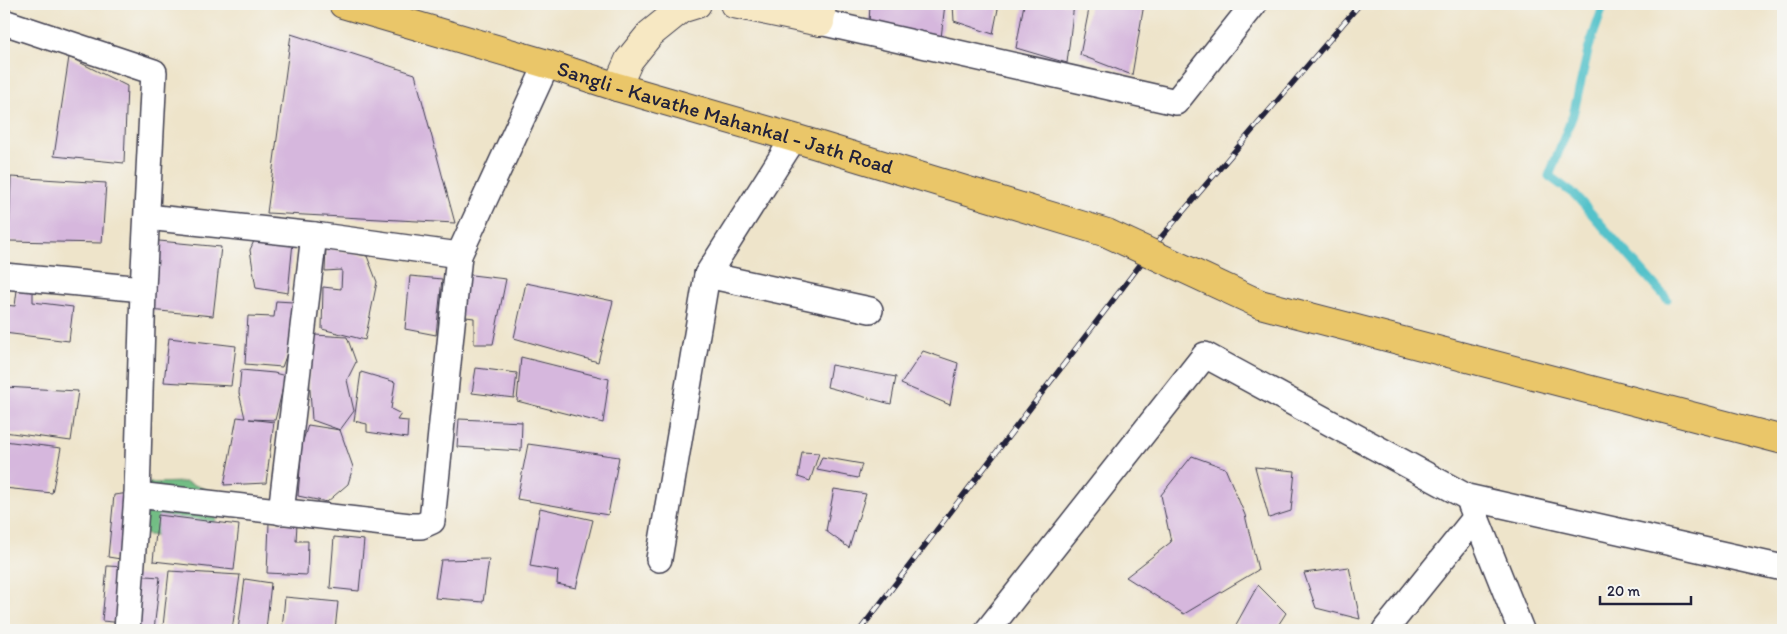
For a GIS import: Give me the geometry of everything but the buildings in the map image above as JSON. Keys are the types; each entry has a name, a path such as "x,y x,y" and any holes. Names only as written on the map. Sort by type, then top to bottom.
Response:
{"main road":[{"name":"Sangli - Kavathe Mahankal - Jath Road","path":"343,4 1107,233 1260,304 1783,440"}],"street":[{"path":"617,87 629,60 650,34 681,9 697,4"},
{"path":"734,4 821,13 1176,102 1254,4"},
{"path":"4,22 154,72 143,289 137,495 128,630"},
{"path":"137,495 410,526 421,526 432,521 459,254 547,64"},
{"path":"659,559 707,275 794,138"},
{"path":"147,217 459,254"},
{"path":"280,512 314,236"},
{"path":"707,275 870,310"},
{"path":"4,276 143,289"},
{"path":"988,630 1205,355 1471,507 1783,568"},
{"path":"1385,630 1471,507"},
{"path":"1471,507 1521,630"}],"green space":[{"path":"186,482 228,497 203,544 137,533 149,483"}],"waterway":[{"path":"1604,4 1589,47 1573,115 1549,176 1575,195 1667,299"}],"railway":[{"path":"860,630 1163,235 1360,4"}]}
